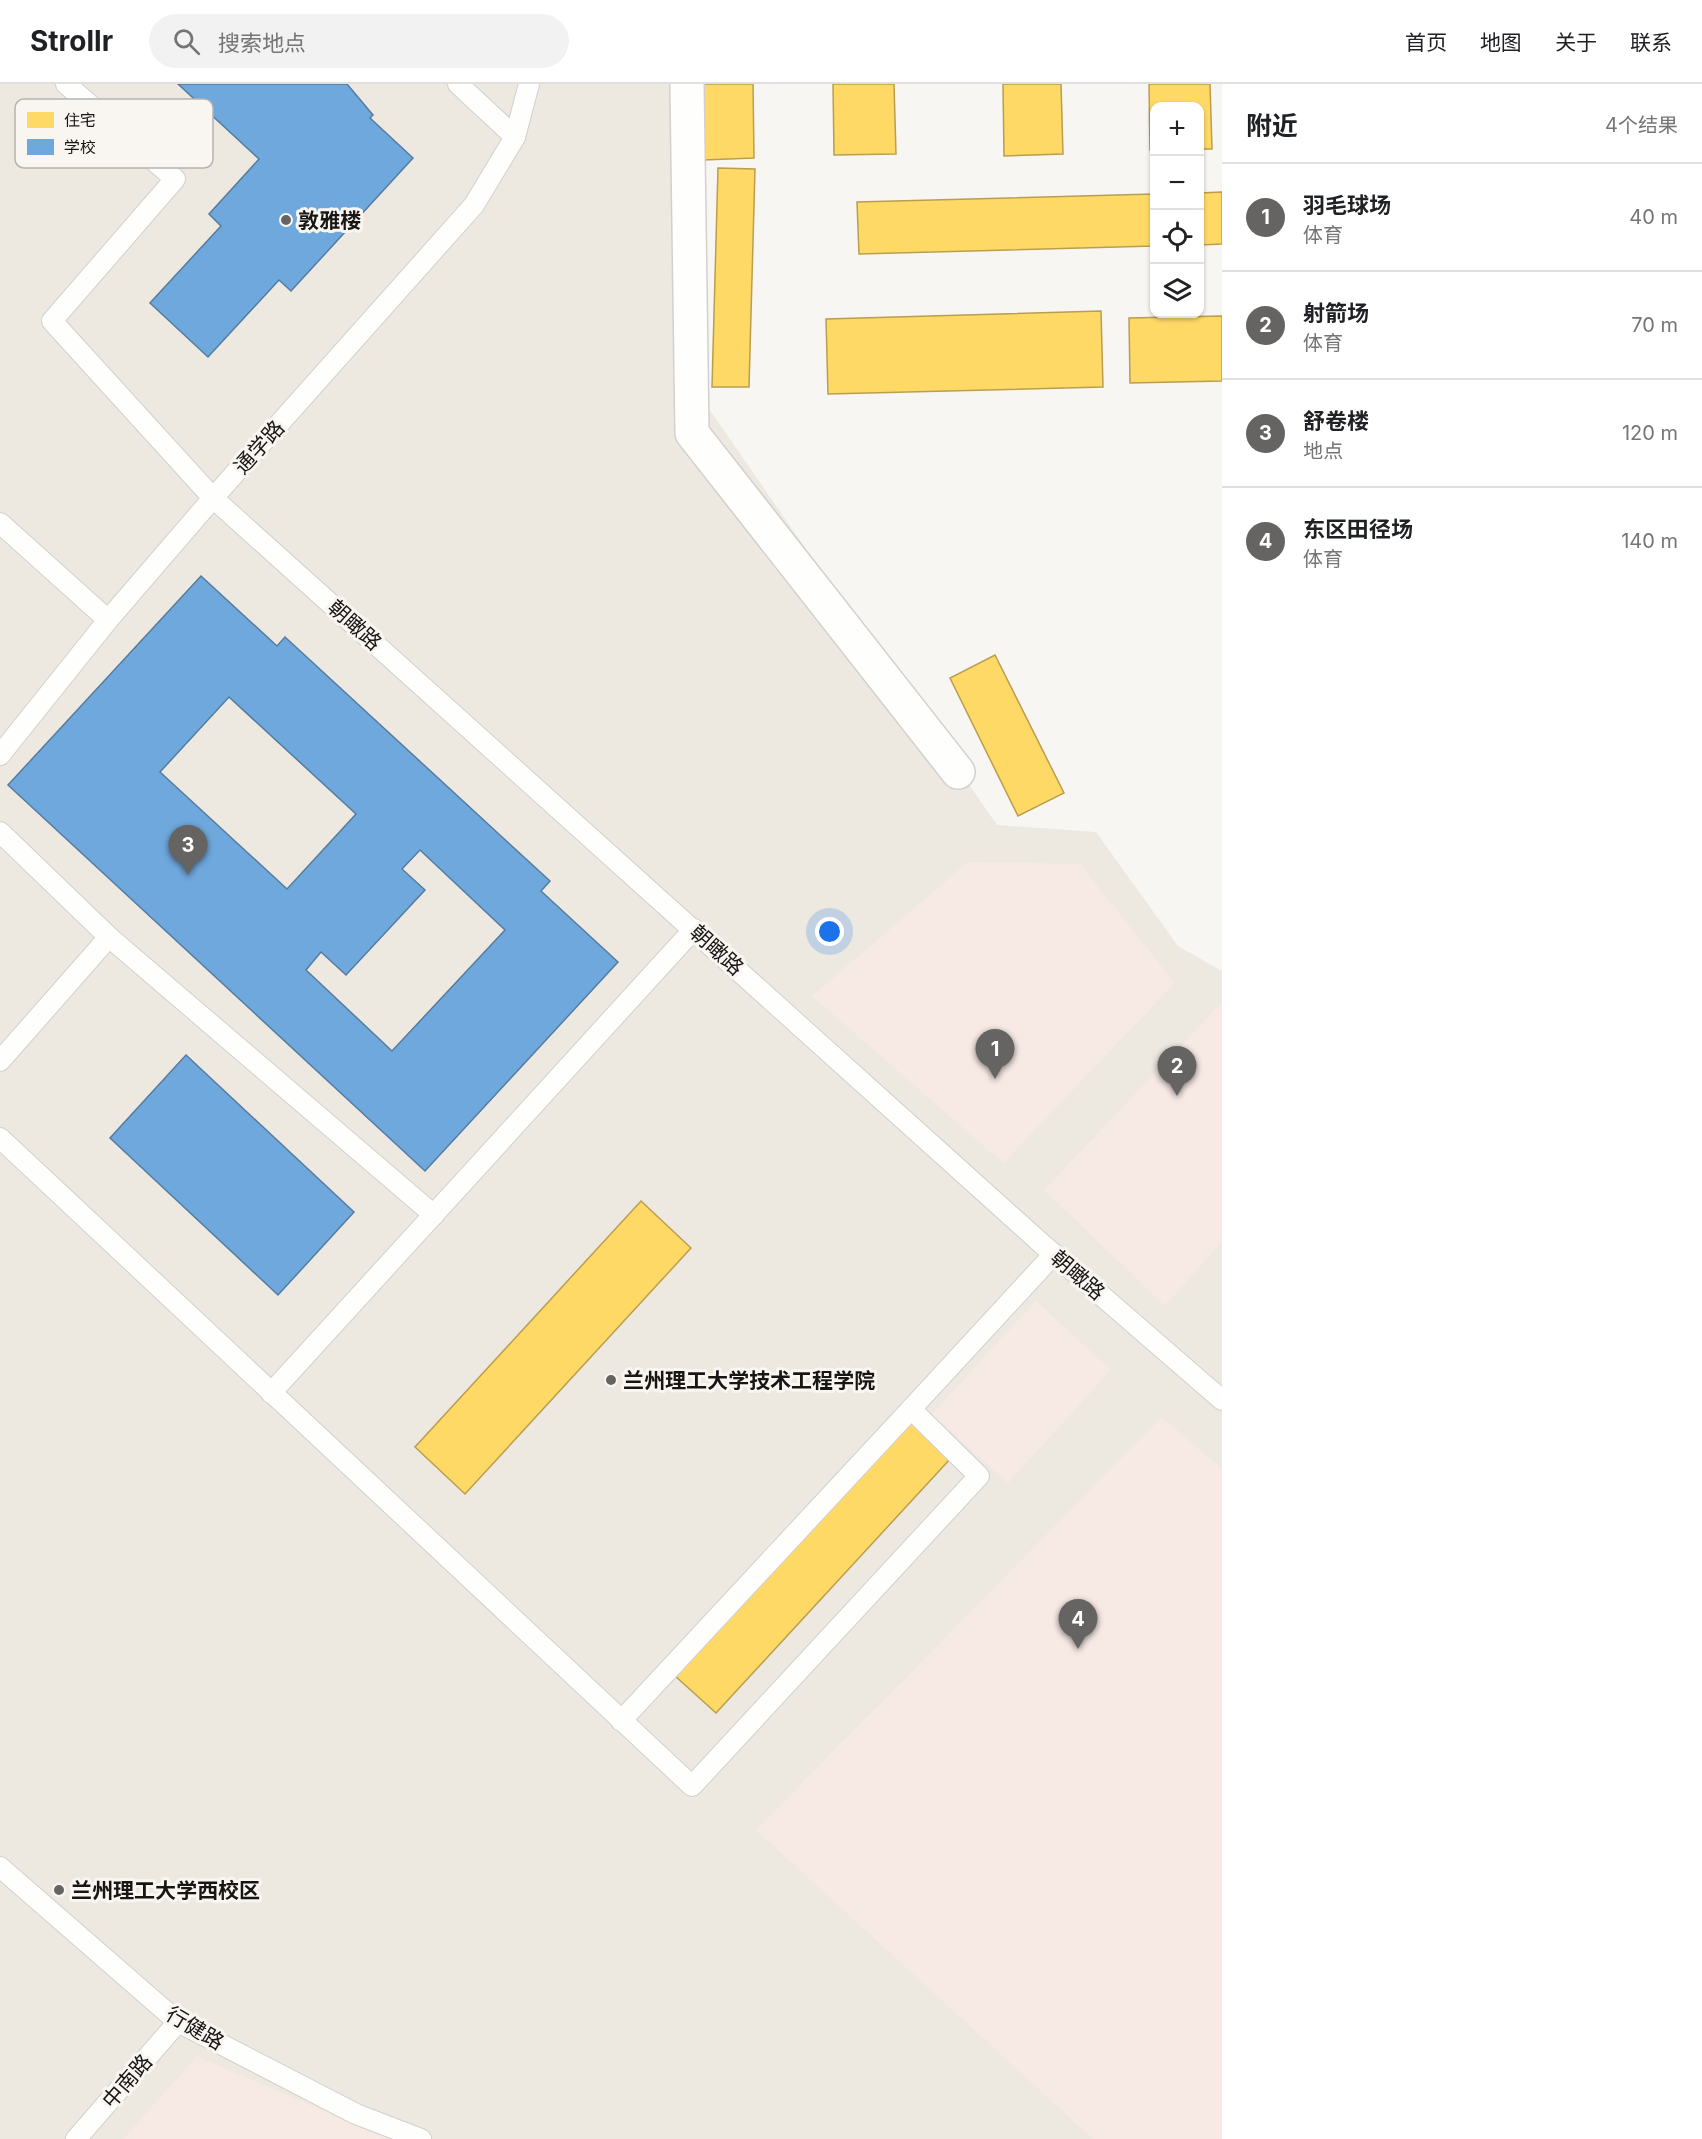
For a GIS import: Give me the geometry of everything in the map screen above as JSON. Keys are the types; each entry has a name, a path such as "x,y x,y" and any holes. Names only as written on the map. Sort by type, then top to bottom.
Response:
{"street":[{"path":"687,84 692,433 958,772"}],"lane":[{"name":"朝瞰路","path":"66,84 83,99"},
{"path":"458,84 515,137"},
{"name":"通学路","path":"0,755 108,620 213,498 474,205 515,137 529,84"},
{"name":"朝瞰路","path":"162,168 175,179 52,321 213,498 1054,1254 1222,1400"},
{"path":"0,523 108,620"},
{"path":"0,832 109,937 434,1215"},
{"path":"271,1394 694,929"},
{"path":"0,1061 109,937"},
{"path":"0,1138 692,1786 979,1476 911,1409"},
{"path":"621,1721 1054,1254"},
{"name":"行健路","path":"0,1867 178,2022 356,2114 422,2139"},
{"name":"中南路","path":"76,2139 178,2022"}],"shaded area":[{"name":"兰州理工大学技术工程学院","path":"0,84 680,84 689,380 997,825 1096,832 1178,946 1222,971 1222,2139 0,2139"},
{"path":"968,862 1080,864 1175,983 1003,1163 812,996"},
{"path":"1222,1002 1222,1242 1165,1306 1044,1190"},
{"path":"1036,1301 1111,1370 1008,1483 932,1414"},
{"path":"1162,1417 1222,1469 1222,2139 1093,2139 756,1830"},
{"path":"197,2056 388,2139 123,2139"}],"building: 住宅":[{"path":"702,84 753,84 754,158 703,160"},
{"path":"833,84 894,84 896,154 834,155"},
{"path":"1003,84 1061,84 1063,154 1004,156"},
{"path":"1149,84 1210,84 1212,149 1204,149 1204,102 1150,102 1150,150"},
{"path":"718,168 755,169 749,387 712,387"},
{"path":"1222,192 1222,244 1204,245 1204,193"},
{"path":"1150,194 1150,246 859,254 857,202"},
{"path":"1101,311 1103,387 828,394 826,319"},
{"path":"1222,316 1222,381 1130,383 1129,318"},
{"path":"995,655 1064,793 1018,816 950,678"},
{"path":"641,1201 691,1248 465,1494 415,1447"},
{"path":"909,1419 951,1458 716,1713 674,1675"}],"building: 学校":[{"name":"敦雅楼","path":"178,84 347,84 373,115 370,118 413,158 291,291 279,280 208,357 150,303 221,226 209,214 259,159 213,116 213,99 194,99"},
{"path":"201,576 277,646 285,637 550,881 541,891 618,962 425,1171 8,785","holes":["229,697 356,814 287,889 160,772","420,850 505,930 392,1051 306,970 321,952 346,975 425,890 402,869"]},
{"path":"186,1055 354,1212 278,1295 110,1138"}],"place":[{"name":"敦雅楼","path":"286,220"},
{"name":"舒卷楼","path":"188,875"},
{"name":"羽毛球场","path":"995,1079"},
{"name":"射箭场","path":"1177,1096"},
{"name":"兰州理工大学技术工程学院","path":"611,1380"},
{"name":"东区田径场","path":"1078,1649"},
{"name":"兰州理工大学西校区","path":"59,1890"}]}
